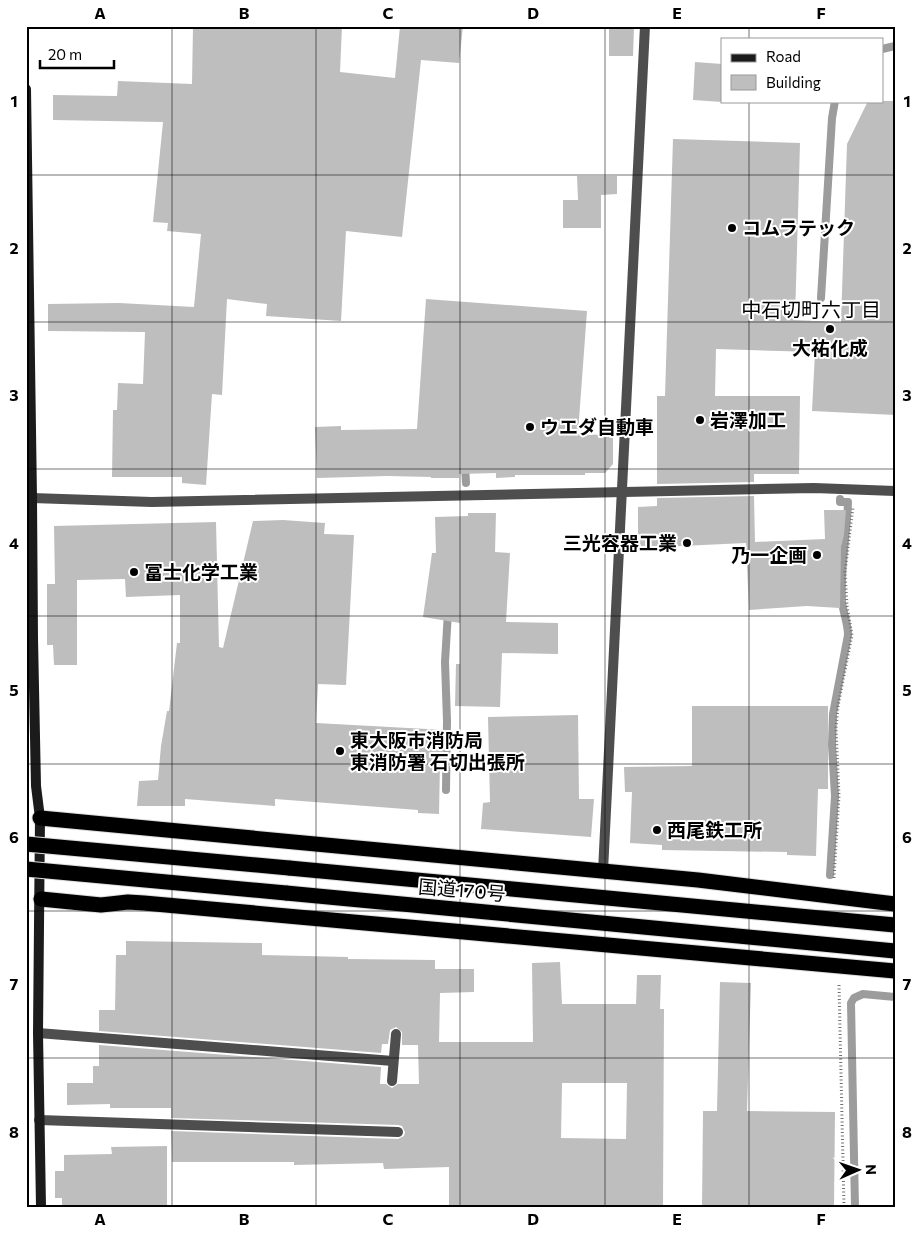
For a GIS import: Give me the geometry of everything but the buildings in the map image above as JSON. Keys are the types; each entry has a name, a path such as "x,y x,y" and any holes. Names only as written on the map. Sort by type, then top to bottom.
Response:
{"highway":[{"path":"40,818 752,885 895,904"},
{"name":"国道170号","path":"26,844 895,925"},
{"name":"国道170号","path":"26,870 895,951"},
{"path":"41,899 101,905 128,902 153,904 895,971"}],"main road":[{"path":"26,89 32,498 32,638 36,786 40,818 41,899 38,1033 41,1207"}],"street":[{"path":"602,871 645,26"},
{"path":"32,498 152,502 814,488 895,491"},
{"path":"38,1033 393,1060"},
{"path":"392,1081 396,1034"},
{"path":"39,1120 398,1132"}],"path":[{"path":"834,884 839,787 836,728 838,706 852,634 847,606 845,572 854,489"},
{"path":"839,982 844,1207"}],"waterway":[{"path":"884,49 895,46"},
{"path":"821,298 832,118 835,102"},
{"path":"465,465 466,483"},
{"path":"830,875 835,796 832,745 833,714 848,635 842,588 848,502 840,502 840,499"},
{"path":"446,790 447,721 445,662 448,612"},
{"path":"855,1207 851,1003 854,998 863,994 895,997"}],"place":[{"name":"コムラテック","path":"732,228"},
{"name":"大祐化成","path":"830,329"},
{"name":"岩澤加工","path":"700,420"},
{"name":"ウエダ自動車","path":"530,427"},
{"name":"三光容器工業","path":"687,543"},
{"name":"乃一企画","path":"817,555"},
{"name":"冨士化学工業","path":"134,572"},
{"name":"東大阪市消防局 東消防署 石切出張所","path":"340,751"},
{"name":"西尾鉄工所","path":"657,830"}],"district":[{"name":"中石切町六丁目","path":"811,310"}]}
